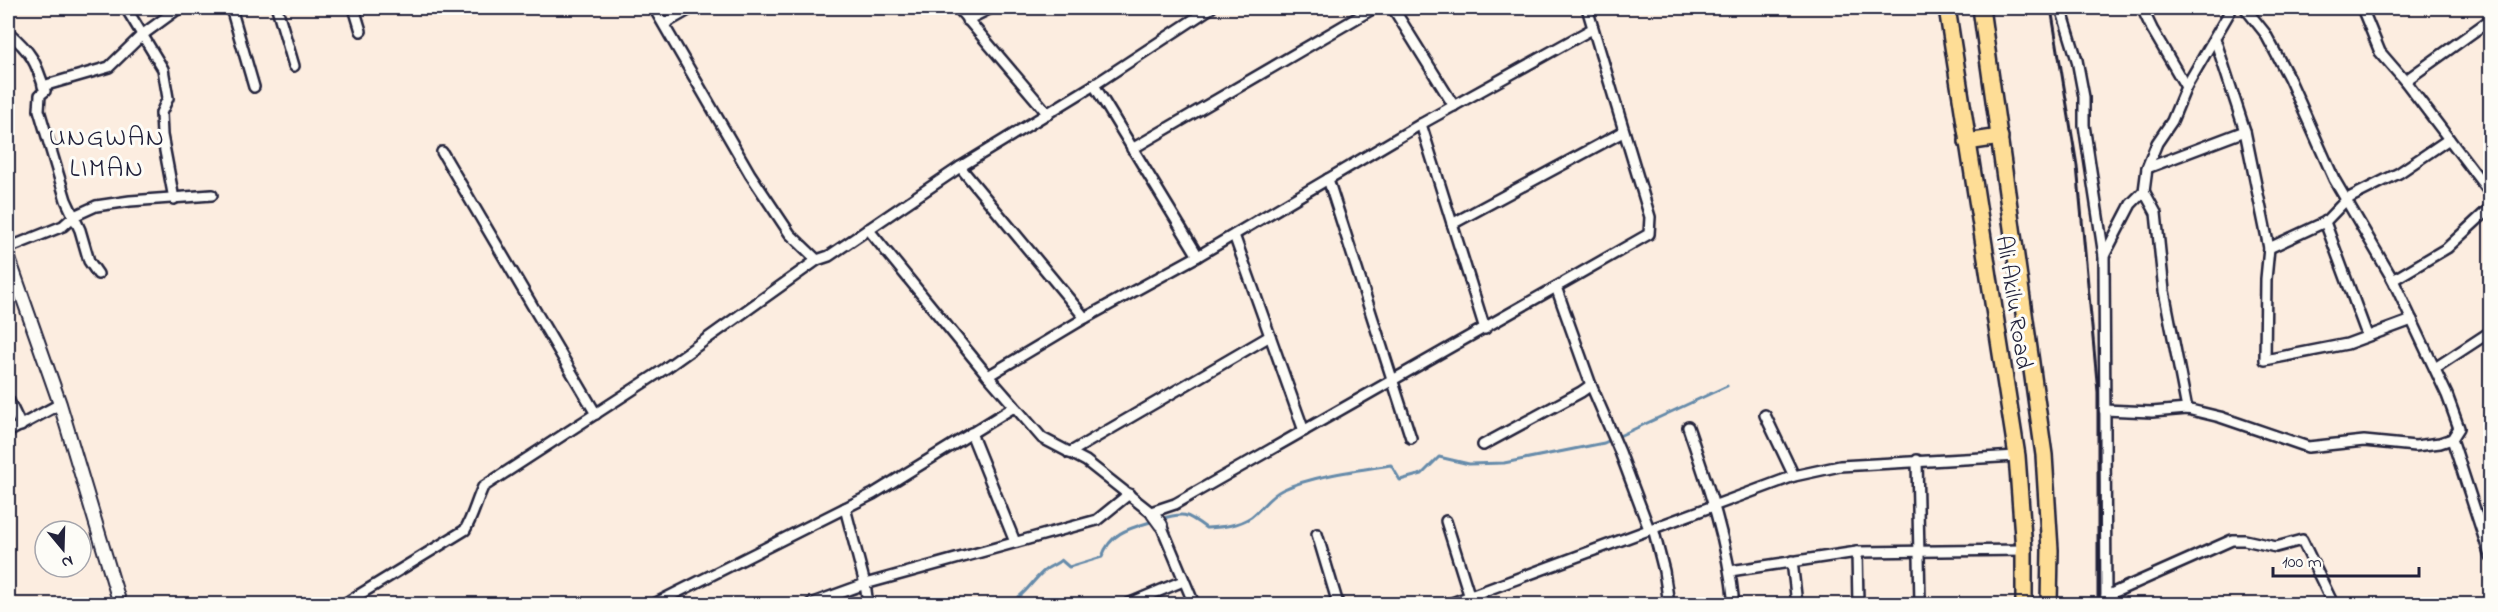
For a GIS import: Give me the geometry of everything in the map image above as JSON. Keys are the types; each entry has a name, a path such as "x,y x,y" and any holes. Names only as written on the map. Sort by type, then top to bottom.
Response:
{"main road":[{"name":"Ali Akilu Road","path":"1947,8 1966,142 2017,456 2024,550 2024,604"},
{"name":"Ali Akilu Road","path":"1981,8 2044,456 2050,550 2049,604"},
{"path":"1966,142 2000,136"}],"street":[{"path":"126,8 162,63 168,98 161,114 162,135 174,199"},
{"path":"43,86 109,67 142,35 179,8"},
{"path":"231,8 254,87"},
{"path":"277,8 294,66"},
{"path":"354,8 361,31"},
{"path":"654,8 750,174 790,234 817,260"},
{"path":"664,24 692,8"},
{"path":"958,8 1048,114"},
{"path":"967,20 991,8"},
{"path":"344,604 465,530 472,518 483,487 666,368 817,260 829,256 960,167 1094,85 1211,8"},
{"path":"1132,149 1374,8"},
{"path":"1393,8 1454,106"},
{"path":"1152,513 1175,504 1649,234 1650,217 1587,8"},
{"path":"2061,8 2084,97 2084,125 2104,256 2106,600 2232,540 2245,540 2276,547 2301,540 2332,604"},
{"path":"2142,8 2186,87"},
{"path":"2187,409 2164,291 2156,213 2144,191 2147,168 2157,143 2172,121 2186,87 2232,8"},
{"path":"2104,410 2152,412 2187,409 2220,417 2308,447 2364,441 2415,446 2440,443 2452,439 2459,428 2435,368 2393,280 2334,179 2289,78 2265,33 2245,8"},
{"path":"2362,8 2380,52 2405,81 2490,193"},
{"path":"2405,81 2490,20"},
{"path":"988,376 1085,318 1198,256 1421,124 1592,29"},
{"path":"8,32 23,45 38,65 45,90 40,95 39,110 66,200 74,216 89,261 98,274"},
{"path":"2215,39 2245,131 2269,248 2265,360 2347,344 2412,320"},
{"path":"1094,85 1198,256"},
{"path":"1421,124 1485,329"},
{"path":"2147,168 2245,131"},
{"path":"1452,224 1623,132"},
{"path":"2269,248 2325,222 2347,199 2399,172 2449,139"},
{"path":"442,152 596,414"},
{"path":"960,167 1085,318"},
{"path":"1328,179 1410,438"},
{"path":"2104,256 2131,204 2144,191"},
{"path":"8,248 63,226 74,216 96,206 212,195"},
{"path":"2393,280 2447,248 2490,208"},
{"path":"2325,222 2367,335"},
{"path":"868,229 988,376 1042,438 1086,461 1152,513 1161,525 1194,604"},
{"path":"1234,235 1304,431"},
{"path":"8,256 60,404 120,604"},
{"path":"1556,287 1591,385 1651,528 1664,572 1669,604"},
{"path":"2435,368 2490,332"},
{"path":"1069,453 1270,336"},
{"path":"1483,445 1591,385"},
{"path":"8,399 21,426"},
{"path":"8,432 60,404"},
{"path":"654,604 873,494 1014,407"},
{"path":"1765,415 1794,476"},
{"path":"1688,427 1715,504 1730,571 1734,604"},
{"path":"971,433 1015,542"},
{"path":"2452,439 2490,556"},
{"path":"1449,604 1471,601 1651,528 1794,476 1840,466 2017,456"},
{"path":"1917,460 1920,604"},
{"path":"810,604 865,584 1097,520 1129,495"},
{"path":"845,508 868,604"},
{"path":"1446,521 1471,601"},
{"path":"1317,534 1338,604"},
{"path":"1730,571 1857,552 2024,550"},
{"path":"1857,552 1858,604"},
{"path":"1792,561 1797,604"},
{"path":"1128,604 1183,581"}],"waterway":[{"path":"1160,519 1184,515 1206,528 1229,526 1251,517 1282,490 1321,477 1391,465 1400,480 1422,474 1439,457 1469,464 1504,463 1604,443 1727,386"},
{"path":"1007,604 1023,593 1046,569 1061,560 1069,567 1102,557 1116,536 1154,521"}],"railway":[{"path":"2051,8 2077,166 2098,392 2098,604"}],"district":[{"name":"UNGWAN LIMAN","path":"107,152"}]}
